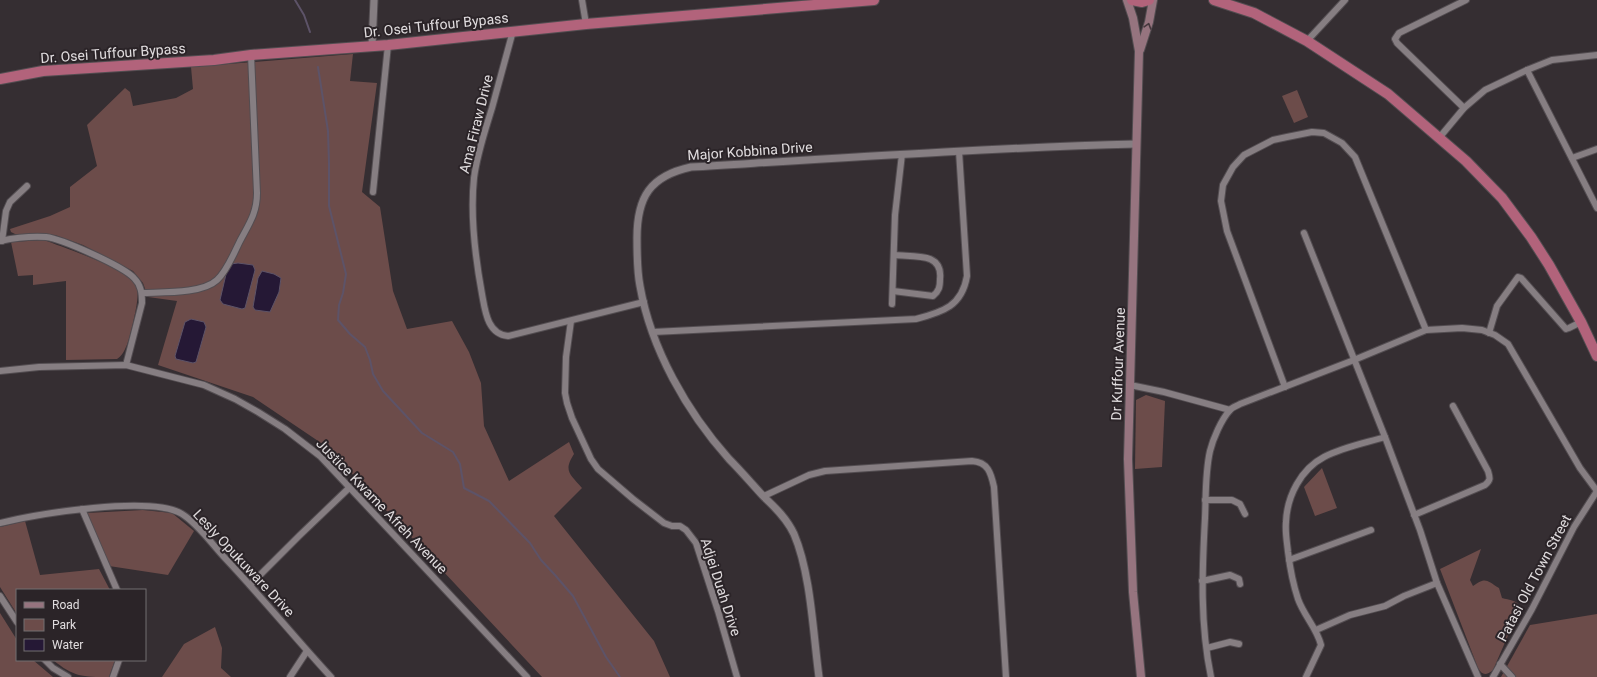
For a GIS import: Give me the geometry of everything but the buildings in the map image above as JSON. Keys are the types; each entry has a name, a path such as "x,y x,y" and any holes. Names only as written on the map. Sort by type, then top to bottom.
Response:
{"highway":[{"name":"Dr. Osei Tuffour Bypass","path":"0,79 43,72 214,60 251,55 372,46 586,24 874,0"},
{"path":"1132,0 1142,2 1149,0"},
{"path":"1214,0 1254,13 1307,41 1388,94 1481,175 1531,236 1546,259 1581,322 1597,356"}],"main road":[{"path":"1127,0 1133,18 1140,51"},
{"path":"1140,51 1149,22 1153,0"},
{"name":"Dr Kuffour Avenue","path":"1140,51 1136,144 1128,459 1132,576 1141,677"}],"street":[{"path":"372,46 374,0"},
{"path":"582,0 586,24"},
{"path":"1307,41 1345,0"},
{"path":"1464,108 1397,43 1395,39 1399,33 1466,0"},
{"name":"Ama Firaw Drive","path":"513,31 483,136 474,179 473,222 478,272 486,314 497,333 508,336 644,302"},
{"path":"373,192 388,44"},
{"path":"142,293 198,289 218,280 255,213 257,193 251,55"},
{"path":"1439,138 1464,108 1485,90 1552,60 1597,55"},
{"path":"1527,70 1597,208"},
{"path":"1285,387 1227,231 1221,201 1223,185 1233,167 1244,155 1273,140 1312,132 1324,134 1342,143 1350,150 1355,157 1426,330"},
{"name":"Major Kobbina Drive","path":"819,677 807,586 803,565 794,535 782,515 722,450 687,402 674,382 652,332 640,286 637,258 638,221 643,199 659,179 691,167 959,151 1136,144"},
{"path":"1572,158 1597,149"},
{"path":"652,332 916,319 951,306 958,300 966,284 967,276 959,151"},
{"path":"892,304 895,255 895,215 902,154"},
{"path":"27,186 10,202 6,211 1,241 47,238 78,248 129,274 139,285 142,293 142,303 126,365"},
{"path":"1304,233 1385,437 1437,583 1478,677"},
{"path":"893,291 933,296 938,292 940,287 941,271 938,263 931,258 895,255"},
{"path":"1489,333 1497,306 1518,277 1521,278 1566,329 1581,322"},
{"name":"Adjei Duah Drive","path":"571,321 566,357 565,393 575,425 591,459 598,469 633,500 664,523 672,526 680,526 686,530 693,539 718,611 737,677"},
{"path":"1212,677 1207,648 1202,581 1206,474 1210,450 1217,432 1230,410 1240,404 1354,360 1426,330 1462,328 1482,330 1495,335 1508,344 1580,468 1597,491"},
{"name":"Justice Kwame Afreh Avenue","path":"0,371 39,367 126,365 204,385 241,402 280,426 320,456 528,677"},
{"path":"1130,385 1164,392 1230,410"},
{"path":"1414,515 1490,482 1488,471 1453,406"},
{"path":"1306,677 1320,645 1316,630 1304,612 1293,585 1286,524 1287,511 1291,496 1301,478 1309,469 1324,457 1385,437"},
{"path":"764,496 798,479 826,471 972,461 979,461 985,464 994,487 1006,677"},
{"path":"250,585 349,488"},
{"name":"Patasi Old Town Street","path":"1493,677 1532,609 1574,527 1597,491"},
{"path":"1205,500 1232,500 1240,504 1245,514"},
{"name":"Lesly Opukuware Drive","path":"0,523 26,517 82,509 142,505 158,506 181,514 193,523 331,677"},
{"path":"82,509 117,589"},
{"path":"1289,560 1371,530"},
{"path":"1202,581 1230,575 1239,579 1240,584"},
{"path":"1316,630 1350,615 1385,606 1404,596 1437,583"},
{"path":"0,596 16,620"},
{"path":"1207,648 1230,642 1239,644"},
{"path":"290,677 307,651"},
{"path":"46,661 53,668 68,677"},
{"path":"113,677 119,661"},
{"path":"1500,664 1512,677"}],"green space":[{"path":"353,54 350,81 377,83 362,192 380,207 393,291 407,329 452,321 469,352 481,383 484,426 509,481 569,442 574,454 569,465 569,472 582,488 554,516 654,641 670,677 542,677 327,447 253,397 158,365 177,301 148,297 143,283 133,271 83,245 55,235 15,234 11,232 10,229 50,216 70,207 70,187 97,166 87,125 125,88 130,92 133,106 176,98 193,89 191,67"},
{"path":"1297,90 1308,117 1294,123 1282,96"},
{"path":"44,240 107,264 129,276 135,282 138,296 133,323 126,348 117,359 66,360 66,281 33,285 33,275 18,276 11,242"},
{"path":"1146,395 1165,401 1162,467 1135,469 1136,400"},
{"path":"1322,468 1337,508 1315,516 1304,487"},
{"path":"143,510 172,513 194,531 168,575 109,566 87,513"},
{"path":"25,521 40,575 99,569 109,589 16,589 16,612 0,587 0,527"},
{"path":"1481,549 1470,580 1473,586 1481,581 1488,581 1499,588 1502,598 1517,603 1520,608 1493,670 1486,674 1481,672 1478,668 1440,569"},
{"path":"0,613 16,638 16,661 34,661 53,677 0,677"},
{"path":"1597,614 1597,677 1501,677 1530,625"},
{"path":"215,627 222,648 221,668 231,677 162,677 184,644"},
{"path":"54,661 115,661 109,677 79,675 60,666"}],"water":[{"path":"238,263 253,265 255,270 245,308 242,309 223,304 220,300 227,270 231,264"},
{"path":"262,271 274,274 281,278 279,292 270,312 255,310 253,307 258,278"},
{"path":"191,319 204,322 206,327 196,362 193,363 176,359 175,356 185,322"}],"waterway":[{"path":"295,0 304,15 310,32"},
{"path":"318,67 328,131 329,206 346,274 343,293 339,305 338,320 350,334 365,347 373,374 383,391 422,433 453,452 460,464 464,488 489,501 530,543 541,560 573,596 606,657 620,677"}]}
